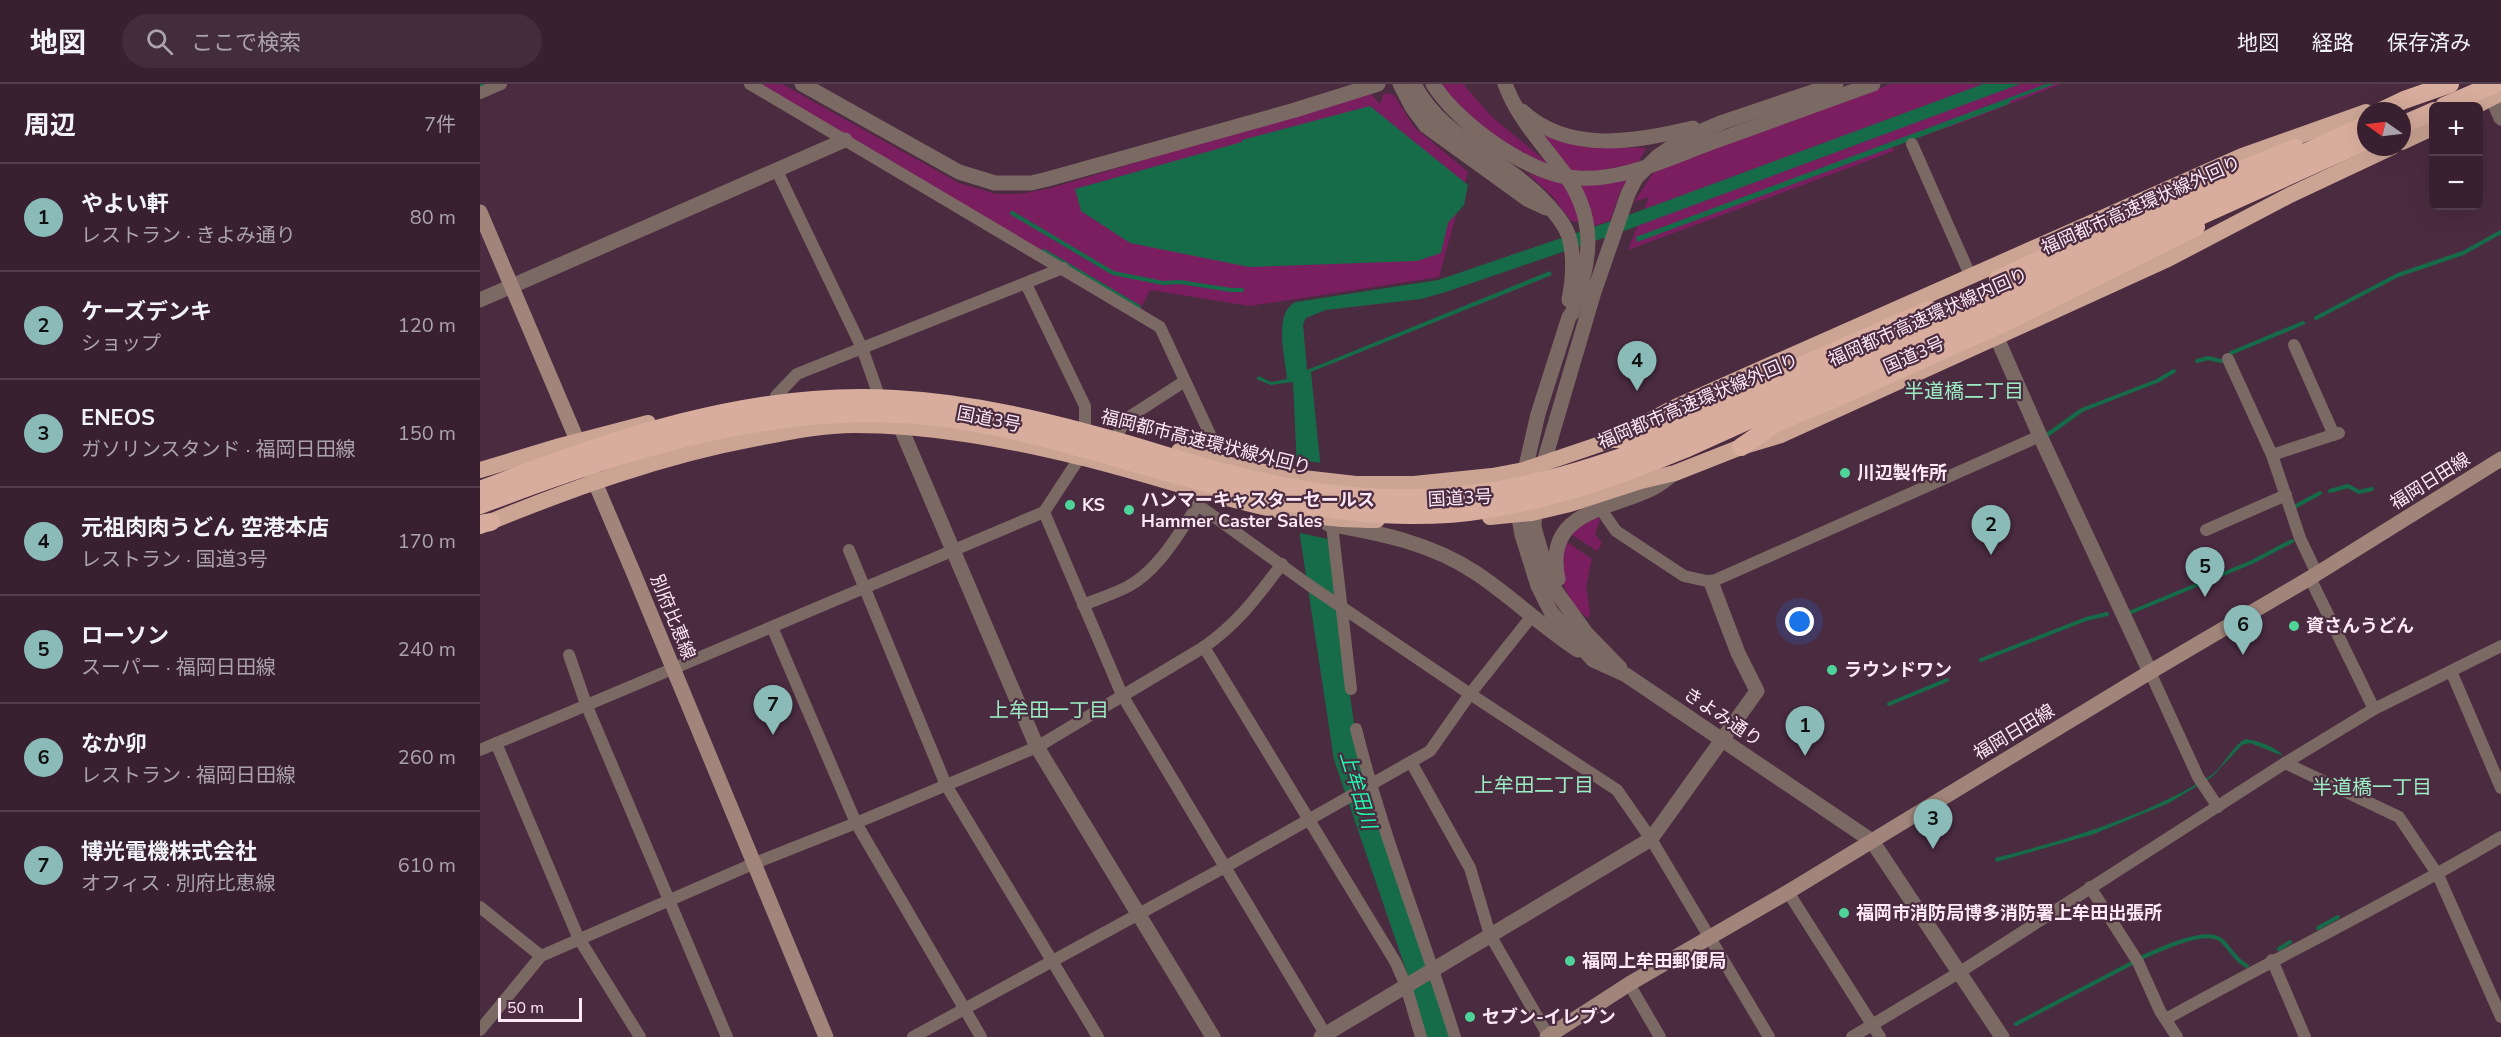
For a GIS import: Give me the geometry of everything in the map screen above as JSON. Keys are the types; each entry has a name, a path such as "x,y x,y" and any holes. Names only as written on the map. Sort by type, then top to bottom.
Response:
{"highway":[{"name":"国道3号","path":"2391,102 2434,84"},
{"path":"2400,102 2450,84"},
{"path":"2411,104 2455,84"},
{"path":"2456,102 2494,90"},
{"path":"2480,102 2494,90"},
{"path":"2411,121 2429,113"},
{"name":"国道3号","path":"480,470 576,442 717,406 776,396 877,390 992,402 1085,423 1129,439 1241,468 1325,481 1356,484 1414,484 1492,476 1524,470 1615,439 1672,408 1741,380 1970,275 2242,156 2357,116"},
{"path":"1615,439 1631,439 1691,414 1998,279 2033,253 2174,192 2206,184 2357,122"},
{"name":"福岡都市高速環状線外回り","path":"480,490 582,452 704,416 749,407 821,398 891,398 988,409 1267,482 1324,493 1395,499 1464,496 1543,482 1683,442 1768,405 2357,129"},
{"path":"2411,138 2429,130"},
{"path":"1741,447 1797,414 2010,320 2357,145"},
{"name":"福岡都市高速環状線内回り","path":"1768,405 2357,145"},
{"name":"国道3号","path":"484,524 594,481 690,452 778,434 852,425 900,426 983,437 1080,457 1200,498 1330,523 1466,519 1525,513 1675,473 1741,447 1781,435 2168,259 2290,195 2373,156"},
{"path":"480,506 585,468 684,438 740,425 823,414 926,416 986,424 1106,454 1204,483 1299,505 1395,514 1477,510 1549,496 1628,472 1683,442"}],"main road":[{"name":"別府比恵線","path":"480,212 755,863 826,1037"},
{"name":"福岡日田線","path":"1548,1037 1629,984 1788,892 2150,672 2313,576 2501,459"}],"street":[{"path":"480,93 501,84"},
{"path":"750,84 1160,327 1214,442 1210,459"},
{"path":"802,84 959,172 995,183 1013,184 1048,179 1295,110 1378,84"},
{"path":"1400,84 1412,107 1426,126 1442,140 1527,199 1553,212"},
{"path":"1414,84 1420,96 1444,123 1529,184 1553,212 1569,237 1574,261 1569,317 1524,470 1525,513"},
{"path":"1433,84 1451,107 1519,159 1556,175 1596,178 1649,166 1873,84"},
{"path":"1505,84 1529,129 1567,177 1586,217 1589,254 1583,282 1569,317"},
{"path":"1525,513 1550,443 1594,292 1636,178 1657,157 1683,139 1723,122 1836,84"},
{"path":"2494,90 2501,118"},
{"path":"1512,100 1537,123 1552,131 1587,140 1651,138 1723,122"},
{"path":"480,300 512,288 845,140"},
{"path":"1912,144 1970,275"},
{"path":"776,169 862,348 877,390"},
{"path":"776,396 797,374 1063,268"},
{"path":"1026,284 1085,406 1085,423"},
{"path":"1997,338 2198,777 2218,807"},
{"path":"2272,455 2337,434 2294,345"},
{"path":"2228,358 2272,455 2313,576 2374,709"},
{"path":"1118,434 1126,419 1185,381"},
{"path":"900,426 955,550 1037,747 1213,1037"},
{"path":"1600,508 1616,531 1684,576 1711,582 2040,436"},
{"path":"480,750 1044,512 1080,457"},
{"path":"1550,584 1558,579 1556,555 1563,534 1574,521 1600,508 1654,488 1675,473"},
{"path":"2206,530 2286,495"},
{"path":"1083,605 1127,587 1143,576 1158,562 1200,498 1310,585 1617,790 1651,839 1769,1037"},
{"path":"1044,512 1122,694 1325,1036 1651,839 1757,691 1738,653 1711,582"},
{"name":"きよみ通り","path":"1525,513 1534,527 1550,584 1586,633 1626,675"},
{"name":"きよみ通り","path":"1525,513 1538,586 1551,612 1593,660 1626,675 1872,841 2002,1037"},
{"path":"1351,689 1330,523 1384,533 1439,553 1475,572 1531,617 1593,660"},
{"path":"849,550 946,785 1098,1037"},
{"path":"480,1030 541,956 579,937 1037,747 1122,694 1204,647 1242,616 1282,564"},
{"path":"914,1037 1139,915 1430,751 1470,694 1531,617"},
{"path":"772,627 856,823 981,1037"},
{"path":"1852,1037 1960,972 2285,763 2374,709 2501,646"},
{"path":"1204,647 1308,821 1410,983 1421,1037"},
{"path":"569,655 586,704 727,1037"},
{"path":"2451,671 2501,788"},
{"path":"1356,729 1369,786 1455,1037"},
{"path":"496,743 579,937 640,1037"},
{"path":"1411,762 1470,868 1490,935 1548,1037"},
{"path":"2285,763 2399,817 2438,874 2501,1017"},
{"path":"2166,1019 2272,960 2438,874 2501,837"},
{"path":"2090,887 2138,962 2160,1011 2177,1037"},
{"path":"1788,892 1880,1037"},
{"path":"480,907 541,956"},
{"path":"2272,960 2305,1037"},
{"path":"1629,984 1660,1037"}],"shaded area":[{"path":"755,84 782,84 959,183 996,194 1020,194 1051,188 1371,94 1380,104 1384,93 1394,95 1414,127 1468,172 1439,277 1250,306 1150,290 1140,310"},
{"path":"1441,84 1463,84 1492,117 1555,169 1497,139 1458,105"},
{"path":"1891,84 2061,84 1972,119 1892,146 1894,151 1628,250 1649,197 1634,202 1657,167"},
{"path":"1540,135 1586,146 1646,148 1638,163 1597,171 1567,172"},
{"path":"1527,173 1567,185 1577,205 1578,222 1571,221 1553,197"},
{"path":"1629,177 1620,192 1610,221 1591,227 1577,185"},
{"path":"1598,517 1600,520 1595,534 1602,543 1597,551 1569,533 1578,523"},
{"path":"1564,540 1592,559 1586,586 1590,613 1588,618 1573,603 1563,583 1560,562"}],"water":[{"name":"上牟田川","path":"1983,84 2020,84 1621,232 1446,292 1421,299 1326,310 1306,318 1303,324 1307,370 1550,271 1552,275 1311,372 1328,539 1356,738 1452,1037 1424,1037 1408,976 1334,760 1300,536 1293,382 1271,385 1256,379 1259,376 1271,382 1287,379 1282,336 1285,315 1289,307 1296,302 1438,280 1626,216"},
{"path":"2046,84 2055,84 2010,101 2009,104 1637,242 1636,237"},
{"path":"1370,106 1468,185 1464,205 1448,223 1441,253 1417,261 1249,267 1130,243 1081,211 1075,189 1242,142 1242,140"},
{"path":"2245,739 2266,744 2283,756 2250,743 2242,745 2212,777 2169,803 2094,834 1996,862 1995,858 2079,835 2133,815 2185,791 2210,776"}],"pier":[{"path":"1295,459 1321,463 1328,539 1300,533"}],"waterway":[{"path":"1012,213 1113,273 1163,283 1180,282 1242,290"},
{"path":"2316,318 2398,275 2463,253 2501,232"},
{"path":"1044,251 1139,307"},
{"path":"2231,353 2303,323"},
{"path":"2197,361 2208,358 2221,361"},
{"path":"2047,435 2082,410 2157,381 2174,371"},
{"path":"2330,491 2348,486 2359,492 2372,489"},
{"path":"2296,506 2320,493"},
{"path":"2129,613 2252,562 2292,541"},
{"path":"1981,660 2086,619 2107,614"},
{"path":"1889,704 1947,680"},
{"path":"2318,928 2338,917"},
{"path":"2141,958 2169,946 2204,936 2221,940 2239,961 2247,966"},
{"path":"2279,949 2290,942"},
{"path":"2016,1024 2132,963"}],"place":[{"name":"元祖肉肉うどん 空港本店","path":"1637,391"},
{"name":"川辺製作所","path":"1845,473"},
{"name":"KS","path":"1070,505"},
{"name":"ハンマーキャスターセールス Hammer Caster Sales","path":"1129,510"},
{"name":"ケーズデンキ","path":"1991,555"},
{"name":"ローソン","path":"2205,597"},
{"name":"資さんうどん","path":"2294,626"},
{"name":"なか卯","path":"2243,655"},
{"name":"ラウンドワン","path":"1832,670"},
{"name":"博光電機株式会社","path":"773,735"},
{"name":"やよい軒","path":"1805,756"},
{"name":"ENEOS","path":"1933,849"},
{"name":"福岡市消防局博多消防署上牟田出張所","path":"1844,913"},
{"name":"福岡上牟田郵便局","path":"1570,961"},
{"name":"セブン-イレブン","path":"1470,1017"}],"district":[{"name":"半道橋二丁目","path":"1964,391"},
{"name":"上牟田一丁目","path":"1049,710"},
{"name":"上牟田二丁目","path":"1534,785"},
{"name":"半道橋一丁目","path":"2372,787"}]}
